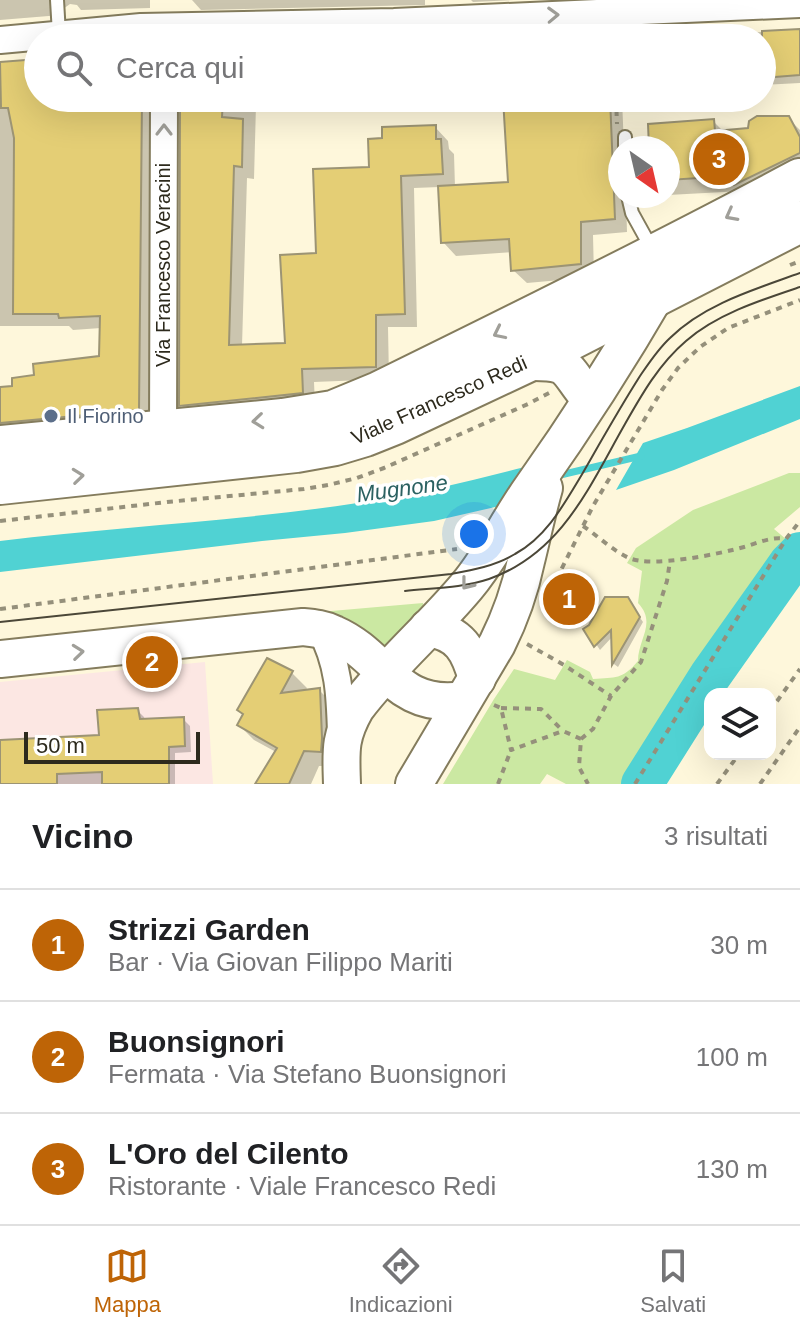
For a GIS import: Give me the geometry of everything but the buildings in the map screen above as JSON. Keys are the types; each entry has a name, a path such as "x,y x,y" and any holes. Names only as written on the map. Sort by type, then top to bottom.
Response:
{"main road":[{"name":"Viale Francesco Redi","path":"0,446 283,419 348,406 672,247 800,179"},
{"name":"Viale Francesco Redi","path":"0,484 296,452 335,445 395,424 527,362 800,222"}],"street":[{"path":"140,24 164,21 625,21 800,4"},
{"path":"0,40 24,38"},
{"name":"Via Francesco Veracini","path":"163,432 164,112"},
{"path":"414,784 475,693 506,625 527,559 524,518 530,490 629,341 654,298 672,247"},
{"path":"527,362 551,361 560,364 590,399"},
{"path":"341,744 356,708 524,518"},
{"path":"0,659 303,627 341,637 397,684 421,697 448,702 475,693"},
{"path":"428,628 444,633 463,645 469,655 475,693"},
{"path":"320,629 332,653 338,676 342,784"}],"lane":[{"path":"57,0 58,24"},
{"path":"631,208 643,236 672,247"}],"path":[{"path":"593,506 662,390 689,357 728,328 800,300"},
{"path":"635,784 800,521"},
{"path":"583,526 627,557 644,562 670,561 740,548 777,537 786,539"},
{"path":"0,609 466,548"},
{"path":"588,784 579,767 581,739 593,729 611,696 641,662 667,581 670,561"},
{"path":"521,641 611,696"},
{"path":"776,703 800,669"},
{"path":"475,693 501,708 541,709 563,731 581,739"},
{"path":"498,784 511,750 501,708"},
{"path":"760,784 800,727"},
{"path":"511,750 563,731"},
{"path":"717,784 735,760"}],"shaded area":[{"path":"205,662 213,784 0,784 0,682"}],"green space":[{"path":"789,473 800,473 800,507 774,529 793,545 633,784 566,784 547,774 540,784 443,784 514,669 555,680 567,660 590,672 593,679 623,675 638,661 646,624 646,617 638,603 642,571 627,563 636,548 693,510"},
{"path":"423,603 424,609 393,638 387,651 297,614"}],"water":[{"path":"800,386 800,419 616,490 643,443"},
{"path":"525,467 504,505 434,521 0,572 0,541 319,509 405,495"}],"waterway":[{"name":"Mugnone","path":"556,476 641,456"},
{"path":"642,784 710,676 800,553"}],"tram line":[{"path":"0,622 451,574 500,562 526,547 553,520 640,376 670,338 714,307 800,273"},
{"path":"405,591 479,582 514,567 536,553 571,515 645,391 676,350 698,331 725,315 800,287"}],"place":[{"name":"L'Oro del Cilento","path":"719,159"},
{"name":"Il Fiorino","path":"51,416"},
{"name":"Strizzi Garden","path":"569,599"},
{"name":"Buonsignori","path":"152,662"}]}
